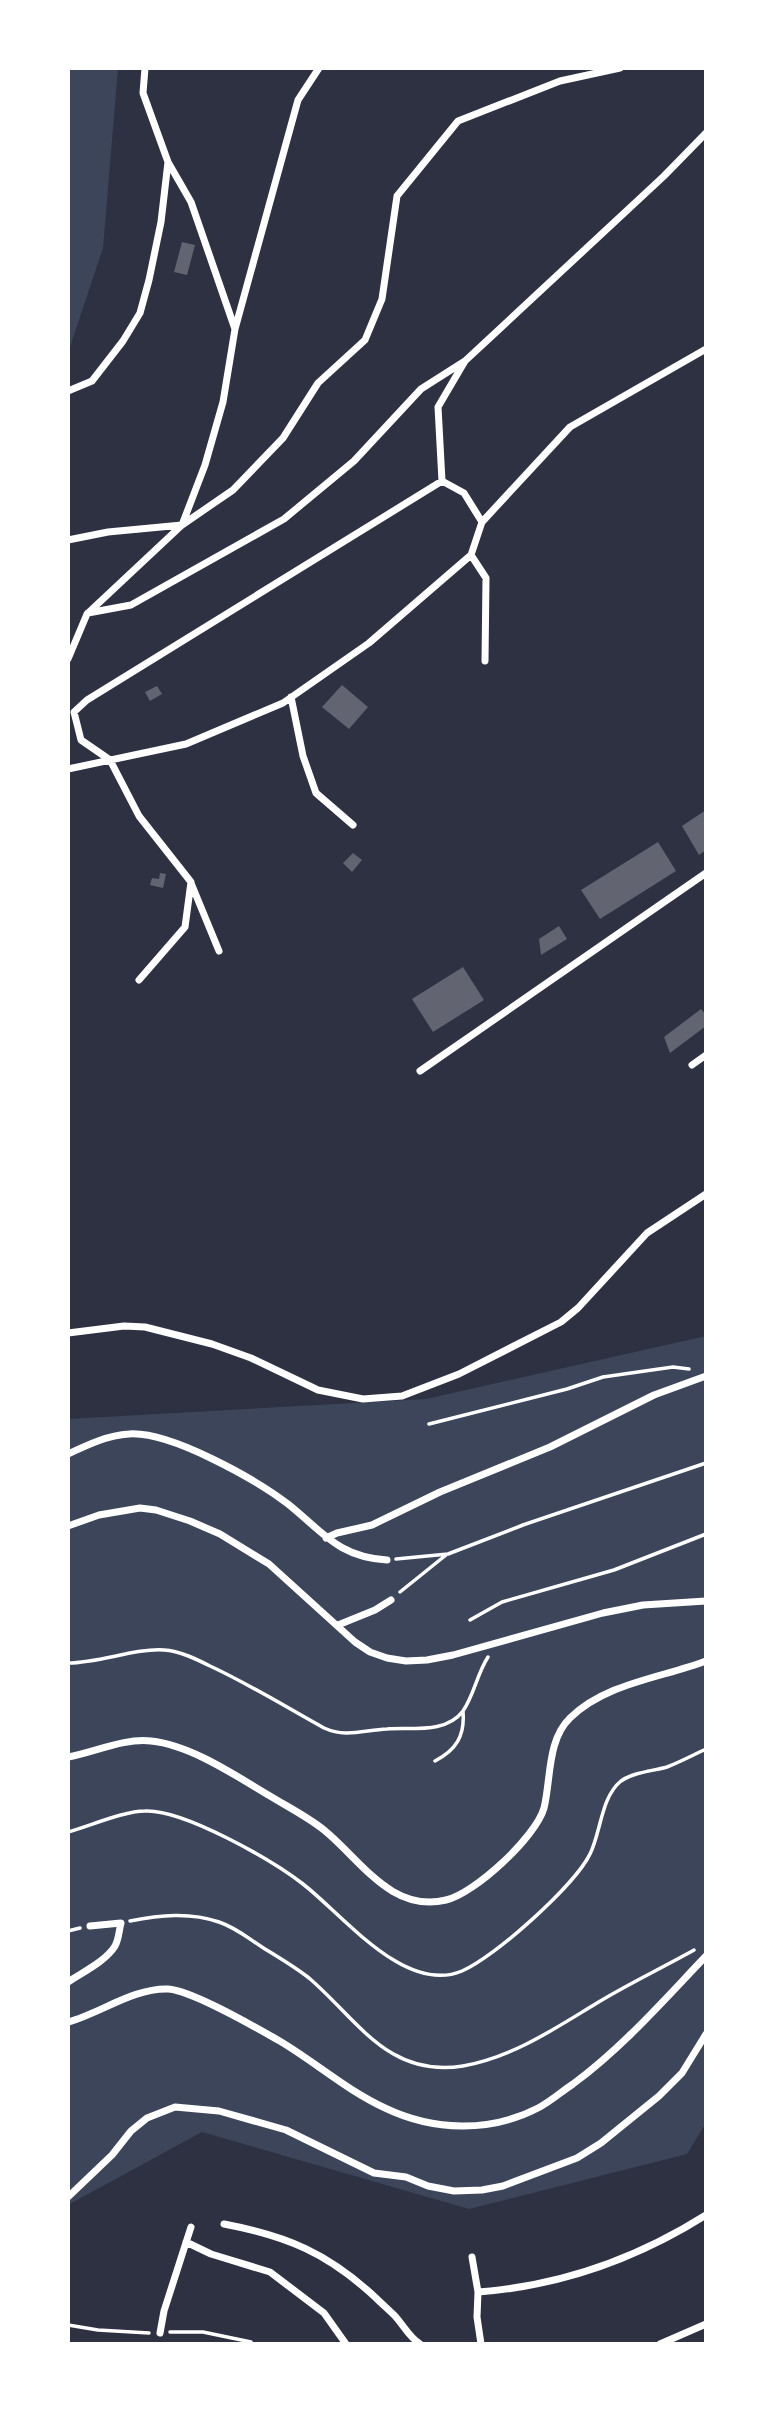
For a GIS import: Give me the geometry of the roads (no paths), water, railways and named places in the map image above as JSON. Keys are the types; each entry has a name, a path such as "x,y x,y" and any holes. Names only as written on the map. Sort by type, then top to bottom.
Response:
{"street":[{"path":"145,68 143,93 169,162 191,202 235,329"},
{"path":"181,525 205,465 223,402 235,329 298,100 318,68"},
{"path":"68,659 87,614 181,525 233,491 283,438 318,383 365,340 382,299 397,196 458,121 560,81 620,68"},
{"path":"87,614 131,605 284,519 354,461 421,389 465,361 664,176 706,133"},
{"path":"68,391 92,381 123,341 140,313 161,222 169,162"},
{"path":"68,769 186,744 291,697 369,643 471,555 482,522 570,427 706,349"},
{"path":"442,481 438,407 465,361"},
{"path":"442,481 464,493 482,522"},
{"path":"219,951 191,882 139,816 110,760 81,740 71,712 442,481"},
{"path":"68,540 108,532 181,525"},
{"path":"471,555 486,578 485,661"},
{"path":"291,697 303,756 316,793 353,825"},
{"path":"420,1071 706,873"},
{"path":"139,980 185,927 191,882"},
{"path":"692,1065 706,1055"},
{"path":"68,1334 124,1326 145,1327 212,1344 251,1358 318,1390 363,1399 402,1396 459,1374 561,1322 578,1308 647,1233 706,1194"},
{"path":"326,1538 372,1525 440,1492 550,1447 654,1395 706,1376"},
{"path":"68,1454 85,1446 129,1434 166,1441 244,1474 289,1505 326,1538 356,1555 387,1560"},
{"path":"68,1526 99,1515 140,1508 191,1521 220,1534 269,1564 370,1653 406,1661 453,1655 603,1613 643,1605 706,1601"},
{"path":"338,1625 391,1600"},
{"path":"68,1757 130,1741 149,1740 169,1744 230,1773 306,1817 326,1831 390,1891 418,1902 433,1903 456,1898 480,1881 530,1834 544,1807 555,1743 568,1719 605,1695 640,1681 706,1661"},
{"path":"68,1982 113,1949 121,1923 90,1926"},
{"path":"68,2022 139,1993 170,1989 251,2025 304,2055 328,2074 387,2109 440,2125 478,2126 503,2121 538,2108 592,2070 633,2034 706,1956"},
{"path":"68,2197 112,2155 131,2131 147,2118 175,2107 219,2111 286,2130 374,2173 406,2177 428,2186 454,2190 482,2190 503,2186 577,2158 601,2143 682,2073 706,2034"},
{"path":"478,2292 563,2280 625,2258 706,2215"},
{"path":"224,2224 282,2237 326,2259 368,2291 420,2344"},
{"path":"160,2333 164,2311 191,2227"},
{"path":"186,2242 221,2258 270,2272 324,2313 346,2344"},
{"path":"472,2257 478,2292 477,2317 481,2344"},
{"path":"660,2344 706,2324"}]}
